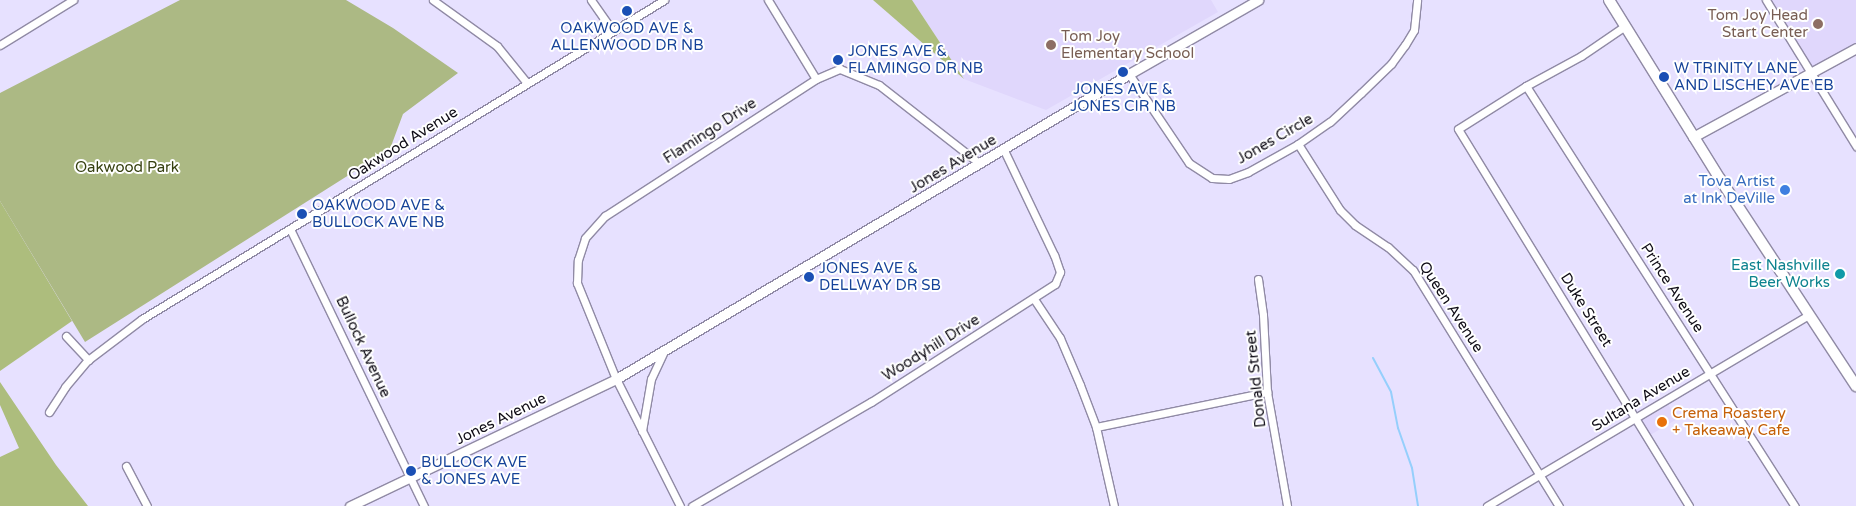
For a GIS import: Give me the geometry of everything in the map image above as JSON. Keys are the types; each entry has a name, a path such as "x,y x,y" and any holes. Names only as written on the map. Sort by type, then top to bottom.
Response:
{"main road":[{"path":"1609,0 1693,137 1856,386"}],"street":[{"path":"0,45 73,0"},
{"path":"433,0 497,46 528,83"},
{"path":"591,0 613,31"},
{"name":"Oakwood Avenue","path":"49,412 65,387 88,360 142,319 664,0"},
{"path":"768,0 816,79"},
{"name":"Jones Avenue","path":"350,506 616,379 663,353 1129,74 1258,0"},
{"name":"Jones Circle","path":"1129,74 1189,163 1212,178 1229,179 1248,172 1298,144 1330,122 1391,64 1414,30 1417,0"},
{"path":"1766,0 1856,146"},
{"path":"1526,86 1580,56 1625,26"},
{"path":"1693,137 1856,48"},
{"name":"Flamingo Drive","path":"680,506 616,379 577,283 578,260 585,238 605,216 816,79 840,69 879,85 980,164"},
{"name":"Duke Street","path":"1526,86 1458,129 1690,506"},
{"name":"Prince Avenue","path":"1526,86 1795,506"},
{"name":"Queen Avenue","path":"1298,144 1340,210 1355,225 1388,247 1413,270 1559,506"},
{"name":"Woodyhill Drive","path":"692,506 871,402 1055,284 1060,272 1054,255 1004,150"},
{"name":"Bullock Avenue","path":"290,229 424,506"},
{"name":"Donald Street","path":"1258,279 1263,315 1267,392 1287,506"},
{"path":"1034,299 1060,338 1096,427 1114,506"},
{"name":"Sultana Avenue","path":"1487,506 1809,315"},
{"path":"66,336 88,360"},
{"path":"642,432 652,379 663,353"},
{"path":"1096,427 1267,392"},
{"path":"126,466 147,506"}],"shaded area":[{"name":"Tom Joy Elementary School","path":"912,0 1211,0 1218,12 1046,110 964,79"},
{"name":"Tom Joy Head Start Center","path":"1765,0 1856,0 1856,48 1810,74"},
{"path":"1666,401 1677,419 1647,437 1636,419"}],"green space":[{"name":"Oakwood Park","path":"180,0 346,0 393,28 458,73 403,114 390,149 85,342 0,201 0,93"},
{"path":"873,0 912,0 964,79"},
{"path":"0,201 72,321 0,371"},
{"path":"0,382 56,465 88,506 0,506 0,457 19,448 0,405"}],"waterway":[{"path":"1373,358 1391,392 1398,428 1412,468 1418,506"}],"place":[{"name":"OAKWOOD AVE & ALLENWOOD DR NB","path":"627,11"},
{"name":"Tom Joy Head Start Center","path":"1818,24"},
{"name":"Tom Joy Elementary School","path":"1051,45"},
{"name":"JONES AVE & FLAMINGO DR NB","path":"838,60"},
{"name":"JONES AVE & JONES CIR NB","path":"1123,72"},
{"name":"W TRINITY LANE AND LISCHEY AVE EB","path":"1664,77"},
{"name":"Tova Artist at Ink DeVille","path":"1785,190"},
{"name":"OAKWOOD AVE & BULLOCK AVE NB","path":"302,214"},
{"name":"East Nashville Beer Works","path":"1840,274"},
{"name":"JONES AVE & DELLWAY DR SB","path":"809,277"},
{"name":"Crema Roastery + Takeaway Cafe","path":"1662,422"},
{"name":"BULLOCK AVE & JONES AVE","path":"411,471"}]}
